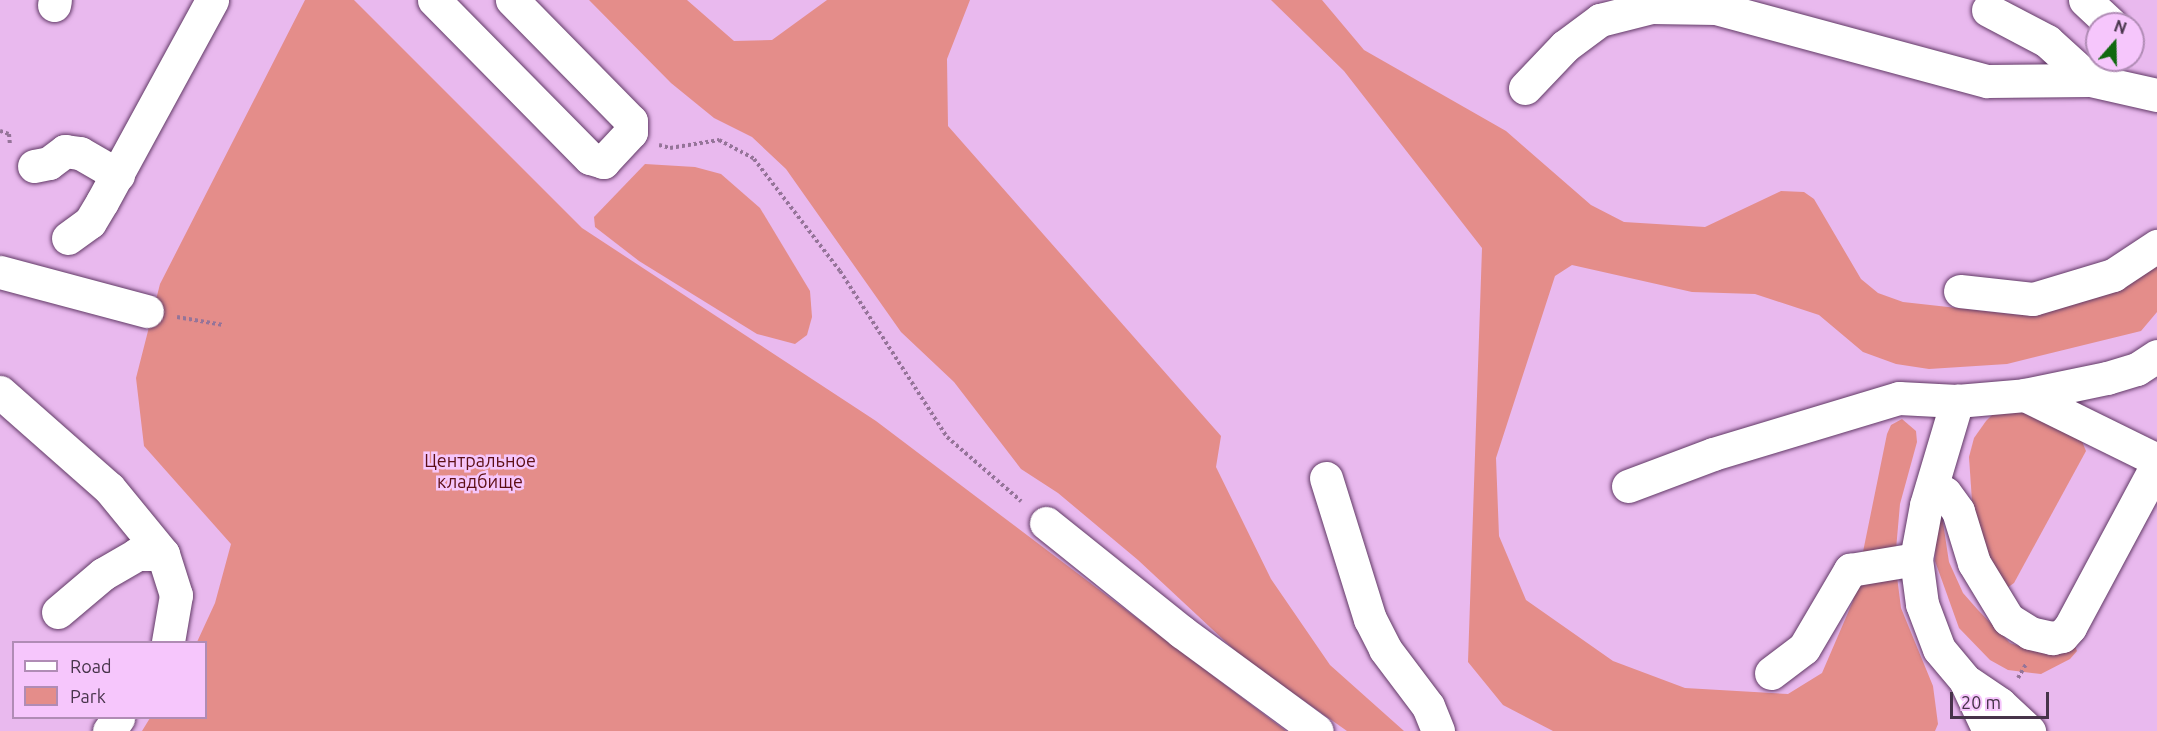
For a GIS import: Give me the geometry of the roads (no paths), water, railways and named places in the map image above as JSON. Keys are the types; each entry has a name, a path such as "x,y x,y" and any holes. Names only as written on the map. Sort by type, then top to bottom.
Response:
{"lane":[{"path":"68,238 90,222 118,175 212,0"},
{"path":"434,0 590,158 599,163 608,159 633,128 512,0"},
{"path":"2085,0 2098,12"},
{"path":"1525,88 1565,46 1600,20 1651,7 1716,8 1987,81 2144,81"},
{"path":"1988,10 2047,41 2090,80"},
{"path":"34,166 49,163 65,151 80,153 118,175"},
{"path":"1960,291 2032,299 2113,275 2157,246"},
{"path":"0,272 159,314"},
{"path":"1628,486 1734,447 1899,398 1957,401 2025,396 2137,369 2157,356"},
{"path":"0,392 109,488 163,554 176,595 168,641"},
{"path":"1932,488 1946,494 1958,511 1974,563 1996,602 2018,627 2037,636 2052,638 2067,633 2157,462 2025,396"},
{"path":"1957,401 1932,488 1916,559 1922,604 1939,649 1994,717 2029,731"},
{"path":"1326,478 1370,619 1385,649 1428,706 1438,731"},
{"path":"1046,523 1182,632 1317,731"},
{"path":"58,612 104,574 137,554 163,554"},
{"path":"1771,673 1804,648 1850,570 1916,559"}],"park label":[{"name":"Центральное кладбище","path":"480,471"}]}
